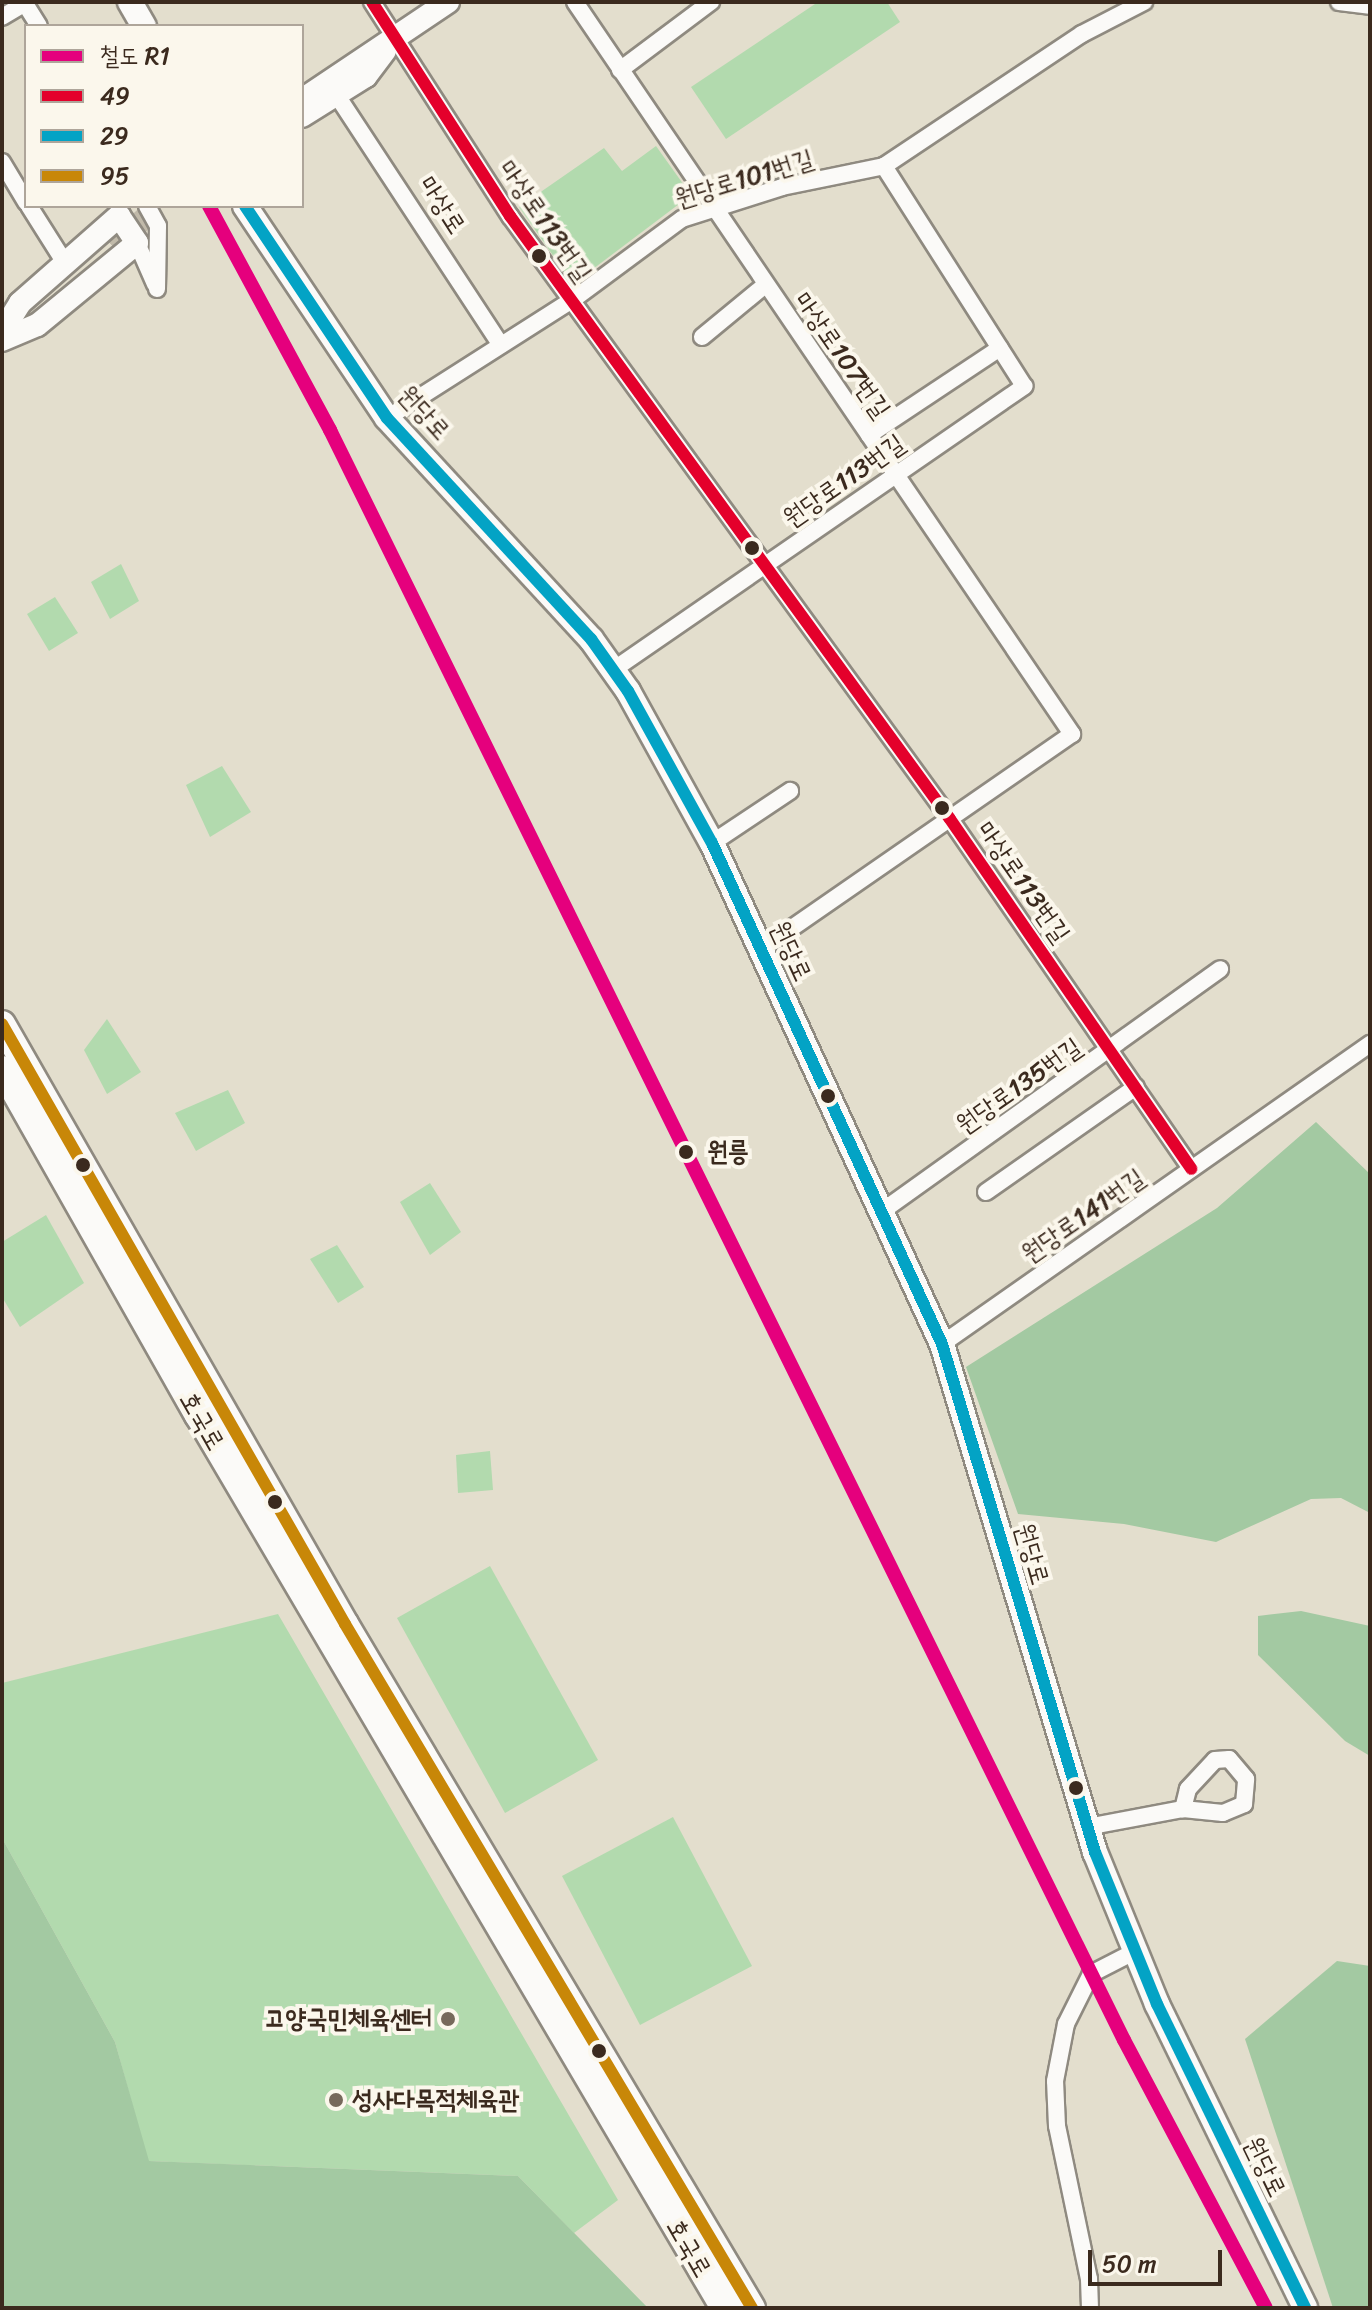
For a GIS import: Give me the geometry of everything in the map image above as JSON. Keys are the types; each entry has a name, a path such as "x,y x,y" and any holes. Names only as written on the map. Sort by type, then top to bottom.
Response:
{"main road":[{"path":"130,2 143,24"},
{"name":"원당로","path":"246,208 387,418 529,567 613,670 712,843 942,1344 1087,1827 1134,1952 1305,2308"},
{"name":"호국로","path":"2,1024 345,1624 752,2308"},
{"name":"호국로","path":"2,1069 229,1469 724,2308"}],"street":[{"path":"2,17 25,2 38,24"},
{"name":"마상로113번길","path":"372,2 510,216 950,819 1191,1169"},
{"path":"304,99 448,2"},
{"name":"마상로107번길","path":"575,2 718,207 728,234 1072,734 950,819"},
{"path":"620,70 711,2"},
{"name":"원당로101번길","path":"387,418 571,301 682,219 718,207 884,166 1082,34 1144,2"},
{"path":"1339,2 1370,6"},
{"path":"304,85 351,53 396,37"},
{"path":"304,115 366,76 396,37"},
{"name":"마상로","path":"336,94 501,345"},
{"path":"2,162 24,199"},
{"path":"869,435 1000,348 884,166"},
{"path":"30,208 65,263"},
{"path":"2,337 20,303 123,211 157,289 158,226 148,208"},
{"path":"2,337 37,325 137,243"},
{"path":"2,337 113,247"},
{"path":"702,337 765,285"},
{"name":"원당로113번길","path":"613,670 1024,386 1000,348"},
{"path":"712,843 790,791"},
{"path":"760,950 950,819"},
{"name":"원당로135번길","path":"881,1212 1220,969"},
{"name":"원당로141번길","path":"942,1344 1370,1044"},
{"path":"986,1192 1136,1087"},
{"path":"1087,1827 1183,1809"},
{"path":"1090,2308 1089,2279 1057,2126 1055,2081 1066,2024 1091,1974 1134,1952"}],"green space":[{"path":"818,2 887,2 900,22 726,139 691,87"},
{"path":"656,146 691,195 573,284 519,207 604,148 622,171"},
{"path":"121,564 139,601 110,619 91,582"},
{"path":"55,597 78,633 49,651 27,614"},
{"path":"222,766 251,812 210,837 186,785"},
{"path":"107,1019 141,1072 107,1094 84,1050"},
{"path":"228,1090 245,1123 196,1151 175,1113"},
{"path":"1316,1122 1370,1174 1370,1513 1341,1498 1311,1499 1216,1542 1124,1524 1018,1514 966,1367 1217,1208"},
{"path":"430,1183 461,1232 430,1255 400,1202"},
{"path":"46,1215 84,1283 20,1327 2,1297 2,1242"},
{"path":"337,1245 364,1287 338,1303 310,1259"},
{"path":"490,1451 493,1490 458,1493 456,1455"},
{"path":"490,1566 598,1760 505,1813 397,1618"},
{"path":"1301,1611 1370,1626 1370,1756 1345,1741 1258,1655 1258,1616"},
{"path":"278,1614 618,2200 574,2233 518,2176 148,2161 115,2042 2,1838 2,1683"},
{"path":"673,1817 752,1966 640,2025 562,1876"},
{"path":"2,1838 115,2042 149,2161 518,2176 648,2308 2,2308"},
{"path":"1337,1961 1370,1966 1370,2308 1333,2308 1245,2039"}],"tunnel":[{"path":"113,247 156,208"}],"rail line":[{"name":"R1","path":"210,208 330,430 1124,2040 1266,2308"}],"transit line":[{"name":"49","path":"372,2 510,216 950,819 1191,1169"},
{"name":"29","path":"246,208 387,418 591,639 628,691 712,843 942,1344 1095,1852 1157,2004 1305,2308"},
{"name":"95","path":"2,1024 345,1624 752,2308"}],"place":[{"name":"원릉","path":"686,1152"},
{"name":"고양국민체육센터","path":"448,2019"},
{"name":"성사다목적체육관","path":"336,2100"}]}
